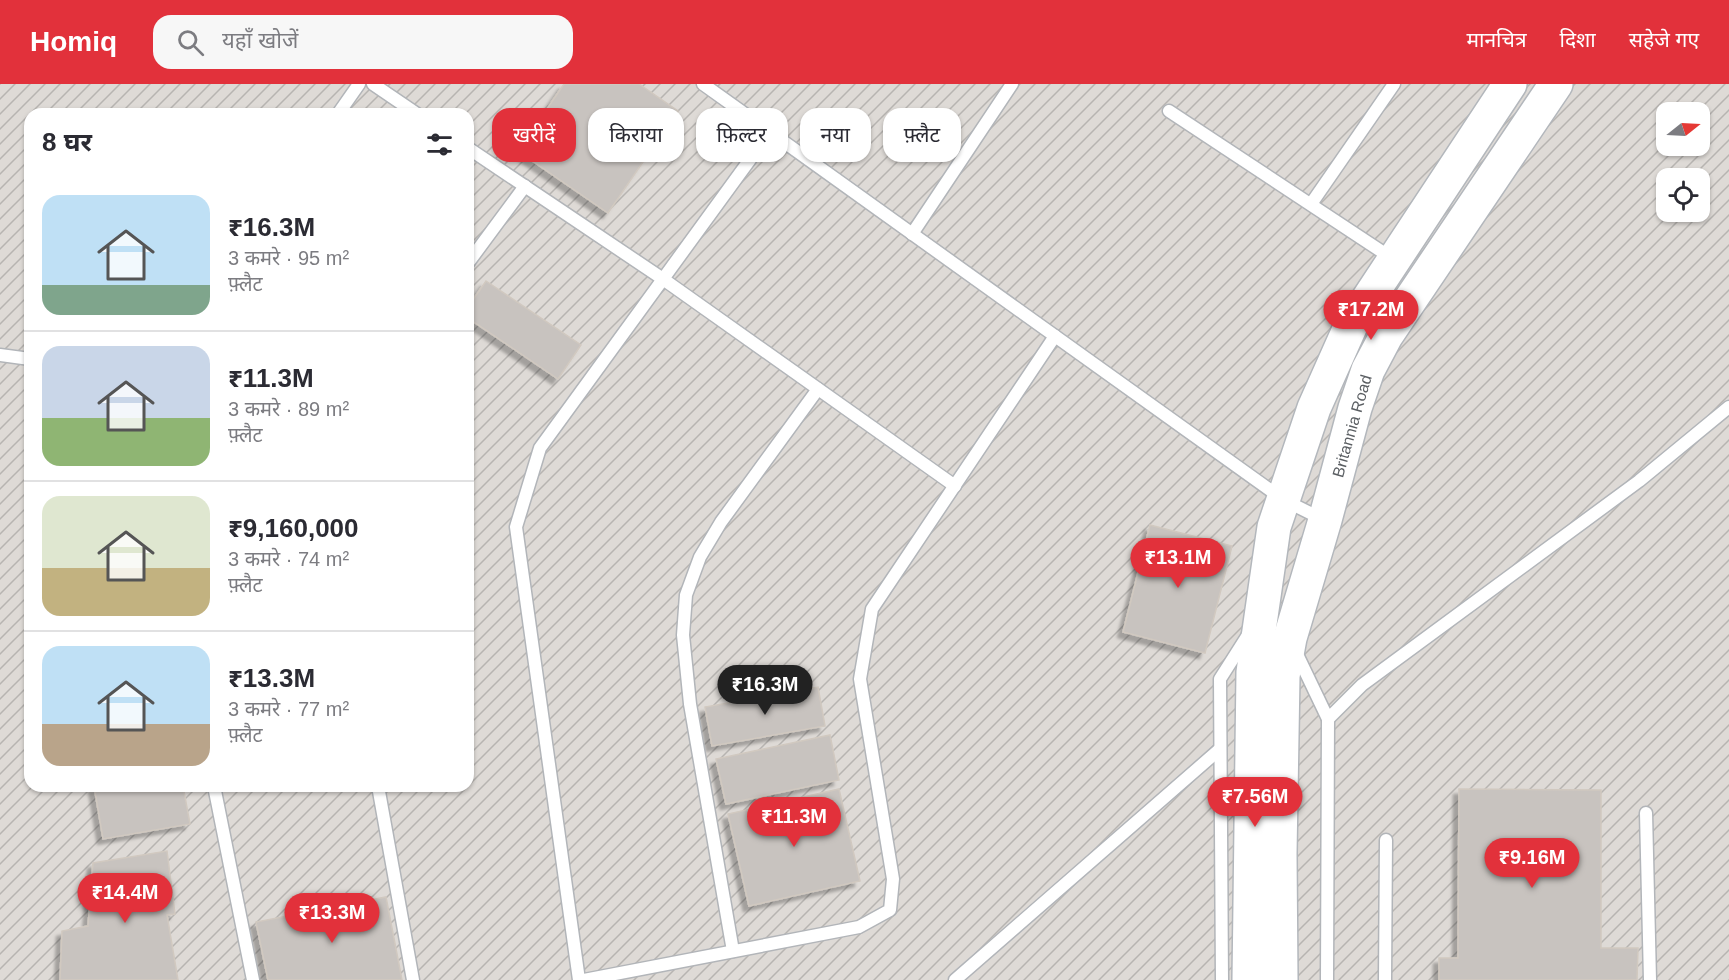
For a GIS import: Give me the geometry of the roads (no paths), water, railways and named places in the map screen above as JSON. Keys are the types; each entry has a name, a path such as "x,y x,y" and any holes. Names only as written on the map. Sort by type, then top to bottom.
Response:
{"main road":[{"path":"1249,980 1253,672 1274,527 1314,408 1351,325 1510,84"},
{"name":"Britannia Road","path":"1281,980 1280,854 1283,676 1290,638 1355,408 1368,370 1381,344 1556,84"}],"lane":[{"path":"342,108 358,84"},
{"path":"373,84 408,108"},
{"path":"703,84 736,108"},
{"path":"912,234 1012,84"},
{"path":"1311,204 1394,84"},
{"path":"1169,111 1394,260"},
{"path":"788,145 1284,500 1325,520"},
{"path":"474,152 663,279 955,486"},
{"path":"579,980 516,527 540,448 748,162"},
{"path":"474,255 525,186"},
{"path":"584,980 859,927 890,910 893,879 860,679 872,609 1055,336"},
{"path":"0,355 24,358"},
{"path":"733,951 690,704 683,634 686,595 700,557 721,522 818,388"},
{"path":"1328,719 1362,686 1639,481 1729,407"},
{"path":"1222,980 1220,679 1262,614"},
{"path":"1290,638 1328,719 1327,980"},
{"path":"955,980 1220,749"},
{"path":"215,792 253,980"},
{"path":"379,792 413,980"},
{"path":"1646,813 1650,980"},
{"path":"1385,980 1386,840"}]}
